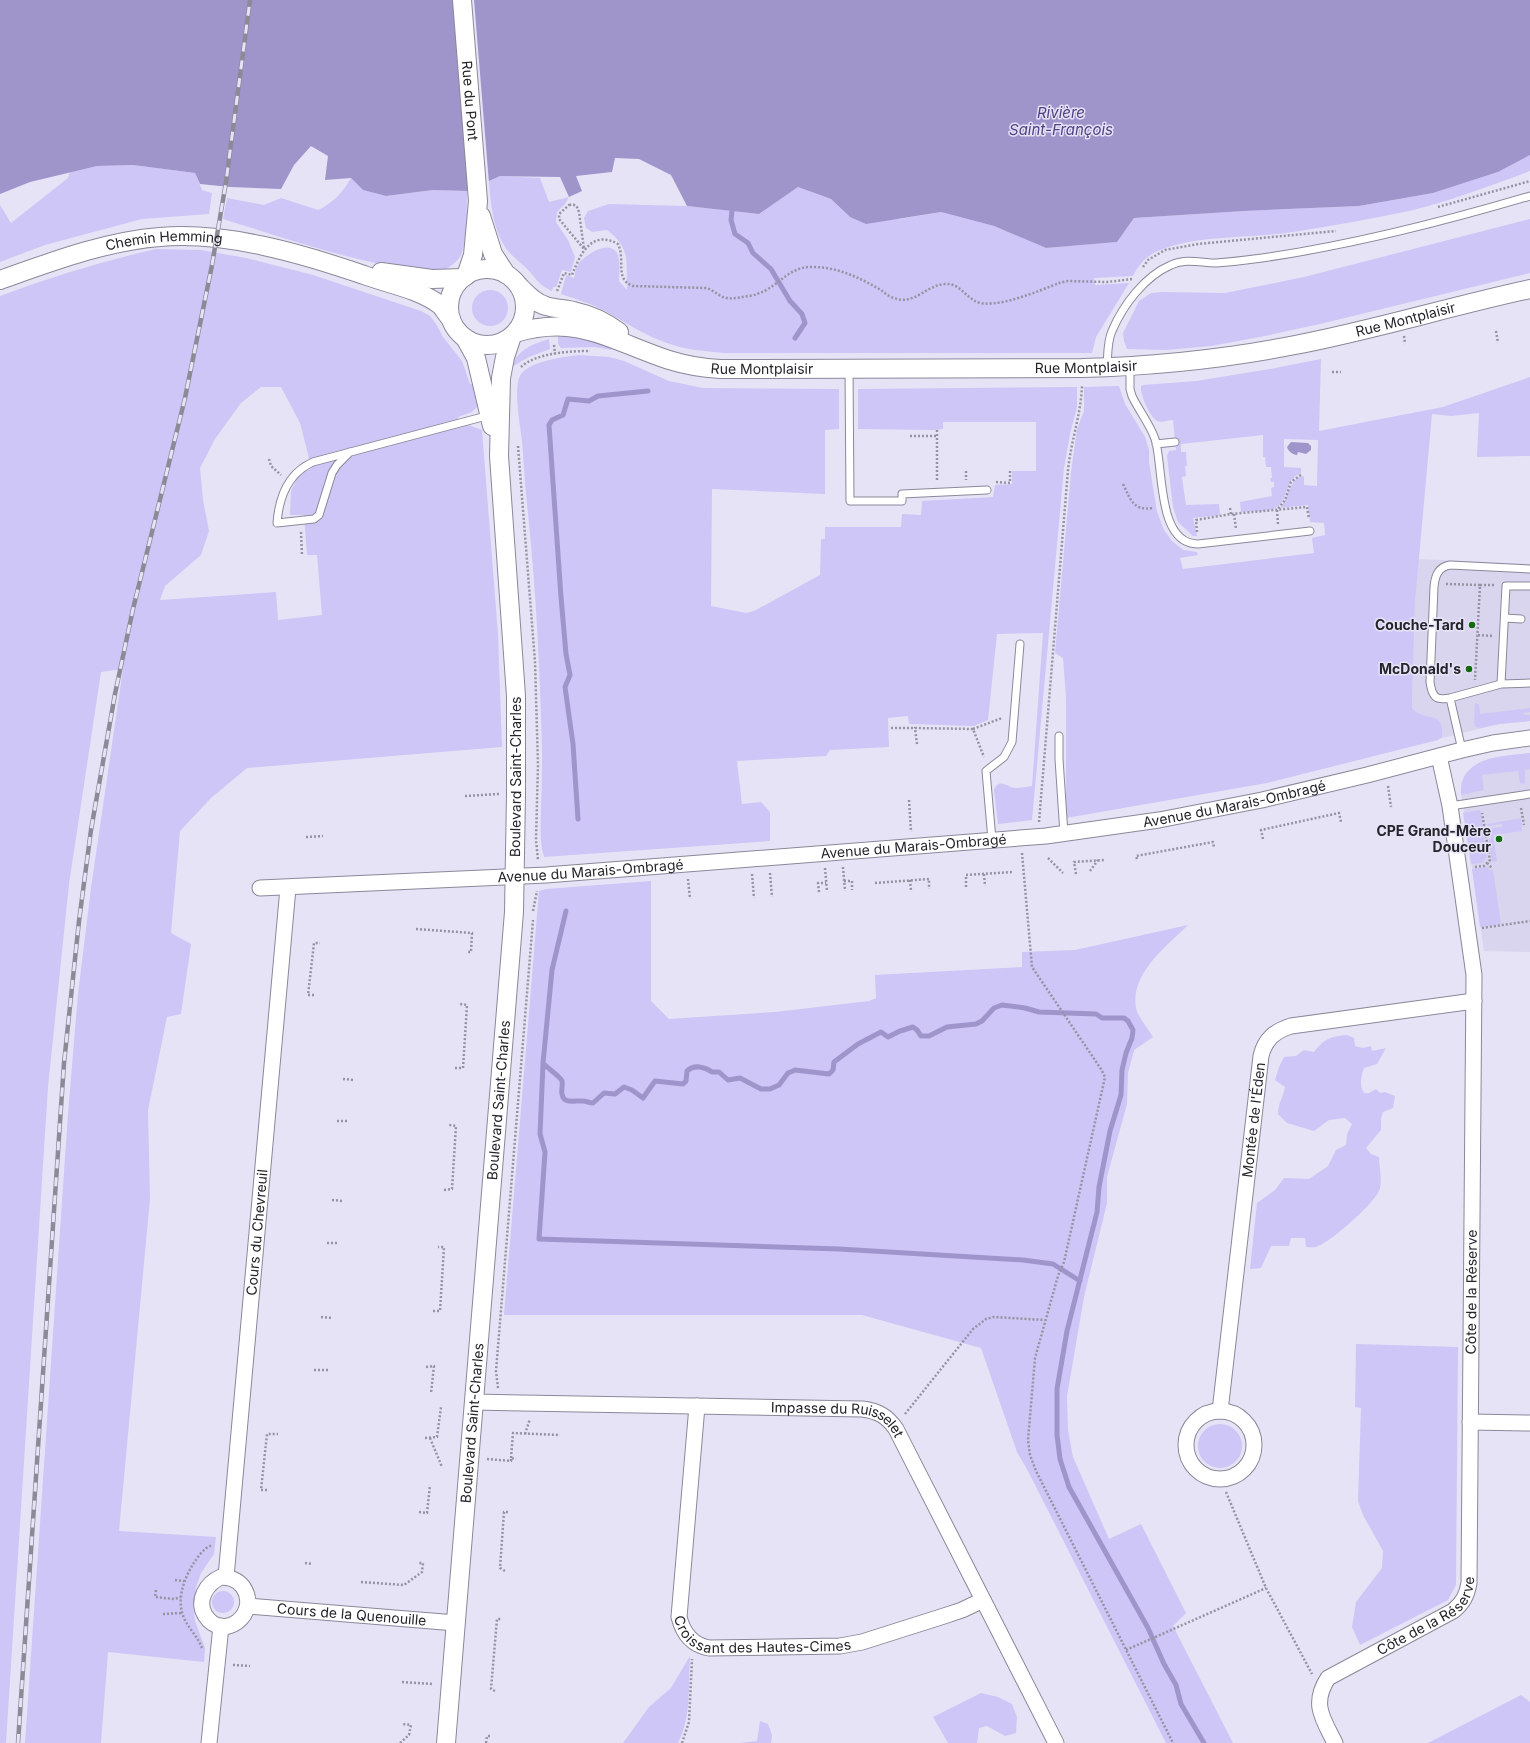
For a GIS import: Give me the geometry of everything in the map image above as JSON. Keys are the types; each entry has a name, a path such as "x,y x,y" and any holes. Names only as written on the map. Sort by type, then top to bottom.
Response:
{"street":[{"name":"Rue du Pont","path":"462,0 478,201"},
{"path":"478,201 493,254 522,291 525,303 522,322 513,335 501,343 489,345 476,344 465,338 457,330 451,319 449,307 450,298 454,289 464,277 473,254 478,201"},
{"name":"Chemin Hemming","path":"0,280 79,254 118,244 141,239 173,236 236,241 331,264 414,277 464,277"},
{"name":"Chemin Hemming","path":"331,264 425,296 440,306 451,319"},
{"path":"464,277 484,269 495,270 511,278"},
{"name":"Rue Montplaisir","path":"511,278 533,299 540,303 547,306 592,316 614,329 637,346"},
{"name":"Rue Montplaisir","path":"513,335 536,327 568,326 606,335 670,360 720,370 1130,366 1192,362 1296,345 1530,288"},
{"name":"Boulevard Saint-Charles","path":"495,413 500,390 503,364 513,335"},
{"name":"Boulevard Saint-Charles","path":"446,1743 504,1039 515,876 516,696 499,456 495,413 476,358 465,338"},
{"name":"Avenue du Marais-Ombragé","path":"260,888 288,888 515,876 769,858 1064,834 1159,820 1262,800 1462,750 1493,743 1530,738"},
{"name":"Côte de la Réserve","path":"1336,1743 1320,1711 1318,1700 1321,1688 1328,1678 1453,1611 1461,1604 1467,1594 1470,1568 1473,969 1450,806 1439,756"},
{"name":"Cours du Chevreuil","path":"226,1577 288,888"},
{"name":"Montée de l'Éden","path":"1220,1411 1261,1056 1267,1040 1279,1031 1291,1026 1474,1001"},
{"name":"Impasse du Ruisselet","path":"473,1402 862,1409 874,1411 884,1415 896,1428 1056,1743"},
{"name":"Croissant des Hautes-Cimes","path":"697,1406 679,1608 681,1625 696,1644 709,1648 840,1646 862,1642 944,1616 962,1610 983,1600"},
{"path":"1220,1411 1231,1413 1242,1419 1249,1428 1253,1439 1253,1451 1249,1462 1242,1472 1220,1480 1209,1478 1192,1466 1187,1456 1186,1446 1187,1435 1192,1426 1200,1418 1209,1413 1220,1411"},
{"path":"1470,1422 1530,1423"},
{"path":"221,1577 226,1577 241,1584 245,1590 248,1606 245,1614 240,1620 233,1625 221,1626 212,1623 204,1613 203,1597 211,1582 221,1577"},
{"name":"Cours de la Quenouille","path":"248,1606 456,1623"},
{"path":"209,1743 221,1626"}],"lane":[{"path":"1107,367 1109,343 1112,331 1132,298 1146,281 1172,264 1186,261 1215,263 1262,258 1382,236 1468,214 1530,196"},
{"path":"1130,366 1130,389 1156,444 1167,516 1175,531 1187,542 1198,544 1310,531"},
{"path":"849,369 850,501 902,501 902,494 987,490"},
{"path":"350,452 337,465 332,473 320,515 314,519 277,523 278,509 288,483 304,466 350,452 495,413"},
{"path":"1156,444 1175,442"},
{"path":"1530,569 1450,565 1441,568 1437,573 1434,587 1430,682 1431,689 1436,698 1443,700 1501,684 1530,683"},
{"path":"1501,684 1506,586 1530,586"},
{"path":"1505,618 1521,619"},
{"path":"992,840 986,771 1004,757 1012,742 1020,644"},
{"path":"1450,698 1462,750"},
{"path":"1059,736 1064,834"},
{"path":"1450,806 1530,794"}],"path":[{"path":"570,205 577,206 579,212 584,249 559,219 560,214 570,205"},
{"path":"560,286 564,273 572,275 584,249 596,241 612,241 618,244 622,259 621,277 626,284 633,286 706,288 712,289 726,298 734,299 758,294 801,267 832,269 860,279 898,300 908,300 933,287 946,284 954,285 976,302 988,304 1003,302 1064,282 1107,282 1135,279"},
{"path":"1496,331 1498,343"},
{"path":"519,369 532,361 555,354"},
{"path":"1332,372 1341,372"},
{"path":"1040,820 1045,736 1068,470 1071,446 1080,413 1082,382"},
{"path":"937,430 937,482"},
{"path":"910,436 937,436"},
{"path":"269,459 271,466 288,483"},
{"path":"966,471 966,482"},
{"path":"995,482 1010,482 1010,471"},
{"path":"1277,510 1285,500 1291,482 1302,474"},
{"path":"1123,484 1132,501 1140,508 1157,507"},
{"path":"1196,520 1231,514 1308,507"},
{"path":"1230,508 1231,514"},
{"path":"300,520 302,556"},
{"path":"1442,584 1480,585 1478,635 1476,635 1475,679"},
{"path":"891,728 973,729 988,723"},
{"path":"915,728 917,744"},
{"path":"973,729 980,746"},
{"path":"1385,770 1392,807"},
{"path":"465,796 516,794"},
{"path":"909,800 912,846"},
{"path":"1459,870 1484,866 1490,860 1482,810"},
{"path":"1263,839 1261,830 1323,816 1339,813 1341,822"},
{"path":"1523,818 1524,825"},
{"path":"306,837 323,836"},
{"path":"1138,859 1136,856 1213,842 1214,847"},
{"path":"842,852 845,890"},
{"path":"824,853 827,892"},
{"path":"1022,853 1032,967 1105,1077 1064,1262 1058,1276 1035,1358 1028,1440 1030,1455 1036,1471 1173,1743"},
{"path":"769,858 772,897"},
{"path":"1048,858 1063,873"},
{"path":"751,859 754,898"},
{"path":"1090,871 1098,860"},
{"path":"1076,874 1074,862 1104,860"},
{"path":"1487,863 1492,868"},
{"path":"966,887 966,875 1012,872"},
{"path":"984,874 985,886"},
{"path":"875,883 929,879 929,889"},
{"path":"910,880 911,891"},
{"path":"844,881 852,881 852,890"},
{"path":"819,892 818,883 826,883"},
{"path":"533,912 537,892"},
{"name":"Boulevard Saint-Charles","path":"498,1386 496,1371 533,919"},
{"path":"1468,930 1530,921"},
{"path":"416,929 472,932 471,952 467,952"},
{"path":"314,995 308,995 314,943 320,944"},
{"path":"455,1068 463,1068 467,1004 460,1004"},
{"path":"343,1079 354,1080"},
{"path":"337,1121 349,1121"},
{"path":"444,1190 452,1189 456,1126 449,1125"},
{"path":"332,1200 343,1201"},
{"path":"327,1243 339,1243"},
{"path":"432,1311 440,1311 444,1247 438,1246"},
{"path":"321,1317 333,1318"},
{"path":"904,1416 963,1340 979,1323 986,1318 994,1317 1045,1320"},
{"path":"426,1367 434,1366 431,1393"},
{"path":"314,1370 329,1370"},
{"path":"425,1438 437,1437 441,1407"},
{"path":"469,1457 511,1461 514,1433 560,1435"},
{"path":"267,1490 261,1490 267,1434 278,1434"},
{"path":"430,1438 442,1467"},
{"path":"511,1458 516,1459"},
{"path":"419,1512 427,1513 430,1485"},
{"path":"1226,1492 1266,1588 1313,1676"},
{"path":"505,1571 500,1568 501,1541 504,1512 510,1512"},
{"path":"305,1563 312,1564"},
{"path":"360,1582 404,1585 422,1572 424,1563 418,1563"},
{"path":"175,1580 184,1581"},
{"path":"1126,1650 1266,1588"},
{"path":"156,1590 155,1598 174,1599 181,1597"},
{"path":"163,1614 182,1613"},
{"path":"495,1691 491,1689 497,1619 501,1619"},
{"path":"682,1743 689,1722 693,1657"},
{"path":"402,1682 451,1685"},
{"path":"400,1743 409,1735 411,1725 402,1724"},
{"path":"486,1743 487,1736 491,1736"}],"shaded area":[{"path":"1530,155 1530,171 1440,203 1366,220 1293,232 1198,240 1183,243 1152,254 1140,265 1133,276 1094,278 1095,285 1129,283 1096,337 1092,353 724,353 702,351 681,347 651,337 601,309 561,294 566,275 574,278 579,263 592,253 603,248 613,249 617,253 619,263 619,281 627,290 626,256 620,243 607,230 592,232 586,228 584,218 588,211 609,204 687,206 759,214 798,187 831,199 850,217 900,219 941,212 994,226 1046,248 1117,242 1134,218 1359,206 1433,193 1498,172"},
{"path":"133,165 195,173 202,190 212,193 209,214 142,219 45,245 0,262 0,205 11,223 68,178 70,172 97,166"},
{"path":"500,176 540,178 549,202 569,197 565,204 557,212 556,222 568,240 575,257 571,272 562,270 556,287 553,287 552,291 541,285 527,268 511,255 499,236 492,209 489,181"},
{"path":"351,178 363,190 386,196 433,190 467,191 465,235 460,257 450,266 437,272 408,270 360,260 223,219 227,198 264,205 281,198 318,210 337,197"},
{"path":"1530,219 1530,273 1320,324 1211,346 1166,350 1127,349 1124,341 1123,333 1139,301 1151,293 1225,293 1304,277"},
{"path":"156,249 201,250 246,258 313,275 421,311 430,316 443,337 462,361 470,384 476,385 480,404 472,412 458,417 460,425 468,425 482,430 498,634 502,747 247,768 211,798 180,831 171,933 191,944 181,1014 167,1017 148,1110 150,1199 119,1531 216,1537 214,1554 201,1573 196,1587 193,1606 195,1621 205,1648 204,1662 108,1652 101,1743 25,1743 68,1114 78,994 91,888 123,669 101,672 69,884 48,1087 6,1743 0,1743 0,296 77,270","holes":["261,387 281,387 300,423 311,469 300,472 291,491 290,515 304,515 307,555 317,555 322,615 278,620 276,592 160,600 165,586 201,555 209,531 203,500 200,468 215,439 241,403"]},
{"path":"490,290 503,295 508,308 503,321 490,326 477,321 472,308 477,295"},
{"path":"558,335 590,340 611,347 611,350 594,347 561,348 558,344"},
{"path":"549,339 550,349 529,357 508,369 525,349"},
{"path":"579,355 609,357 624,361 669,381 703,388 839,389 839,429 825,430 825,494 712,489 711,606 746,613 754,611 820,575 821,539 825,539 825,527 901,527 902,514 921,515 922,501 993,497 995,485 1012,484 1012,471 1036,471 1036,422 943,422 943,429 935,430 858,429 858,389 1077,387 1077,407 1070,434 1064,468 1032,820 998,824 994,790 998,784 1001,783 1015,788 1032,786 1043,633 997,634 988,720 974,726 909,724 908,716 888,718 889,747 830,750 826,756 737,761 742,804 761,802 770,812 770,841 544,857 541,844 542,749 537,631 531,542 517,392 519,378 523,372 529,368 546,361"},
{"path":"1321,359 1319,431 1443,407 1530,377 1530,456 1477,457 1479,413 1451,416 1432,414 1415,602 1412,708 1422,715 1437,719 1442,728 1442,737 1438,740 1267,783 1066,818 1066,697 1063,658 1055,653 1071,472 1077,429 1084,411 1084,387 1119,386 1125,404 1145,437 1149,450 1149,462 1157,512 1164,530 1172,541 1183,550 1197,552 1198,555 1180,558 1183,569 1314,553 1312,538 1325,535 1324,523 1310,522 1308,505 1280,508 1292,484 1299,477 1304,476 1304,485 1317,486 1318,440 1284,439 1284,467 1301,468 1301,473 1295,476 1291,481 1282,502 1278,506 1265,511 1241,512 1240,502 1272,496 1271,488 1274,487 1274,482 1271,482 1270,478 1272,478 1271,467 1266,467 1265,457 1263,457 1263,435 1181,444 1181,452 1186,452 1186,476 1182,477 1186,505 1219,504 1220,515 1193,518 1197,536 1193,536 1178,522 1173,507 1167,456 1169,451 1176,450 1173,420 1161,422 1154,419 1144,400 1141,386 1196,381"},
{"path":"1418,559 1530,564 1530,721 1499,724 1411,746 1415,602"},
{"path":"1475,703 1479,704 1480,714 1530,708 1530,712 1523,713 1524,715 1530,715 1530,721 1499,724 1481,728 1476,727 1474,723"},
{"name":"CPE Grand-Mère Douceur","path":"1530,753 1530,952 1484,951 1461,793 1461,784 1465,774 1480,762 1496,757"},
{"path":"1530,753 1530,769 1525,770 1525,783 1520,783 1518,771 1482,775 1484,790 1461,795 1462,782 1467,772 1475,765 1484,760 1495,757"},
{"path":"1480,810 1487,857 1482,863 1471,864 1463,813"},
{"path":"1521,818 1522,831 1493,835 1497,861 1492,862 1489,839 1491,839 1490,828 1502,827 1502,824 1488,826 1487,824"},
{"path":"1489,867 1489,870 1493,870 1501,924 1480,927 1472,869"},
{"path":"651,881 651,1001 669,1019 775,1012 869,1001 876,998 875,975 1022,967 1022,952 1075,950 1188,925 1152,961 1144,972 1136,995 1137,1011 1153,1037 1134,1050 1128,1073 1127,1104 1107,1177 1107,1203 1084,1297 1067,1396 1068,1430 1073,1457 1109,1539 1141,1524 1186,1613 1173,1626 1233,1743 1166,1743 1017,1452 981,1348 862,1315 504,1315 539,891 546,889"},
{"path":"1347,1035 1354,1038 1355,1046 1363,1048 1371,1046 1372,1051 1386,1048 1377,1064 1364,1068 1361,1080 1361,1087 1364,1093 1369,1093 1376,1089 1380,1093 1385,1092 1395,1096 1393,1108 1383,1112 1381,1119 1381,1130 1366,1148 1371,1154 1379,1157 1381,1179 1379,1191 1361,1213 1342,1230 1324,1243 1315,1247 1306,1247 1305,1238 1291,1238 1289,1246 1271,1246 1261,1268 1250,1269 1257,1203 1275,1190 1284,1178 1309,1179 1328,1166 1336,1150 1346,1145 1347,1134 1352,1124 1345,1118 1329,1120 1314,1131 1287,1123 1278,1114 1285,1087 1275,1080 1279,1067 1284,1057 1296,1056 1304,1050 1314,1052 1328,1039"},
{"path":"1356,1344 1458,1347 1456,1585 1448,1600 1360,1645 1352,1627 1356,1602 1382,1568 1383,1551 1363,1515 1358,1501 1361,1408 1355,1407"},
{"path":"1220,1424 1232,1428 1238,1434 1242,1446 1238,1458 1232,1464 1220,1468 1208,1464 1202,1458 1198,1446 1202,1434 1208,1428"},
{"path":"223,1591 227,1592 233,1598 233,1606 227,1612 223,1613 219,1612 213,1606 212,1602 213,1598 219,1592"},
{"path":"690,1656 686,1722 678,1743 623,1743 649,1707 671,1688"},
{"path":"981,1693 998,1697 1012,1704 1017,1717 1016,1733 1005,1736 987,1726 979,1728 977,1743 948,1743 933,1717"},
{"path":"1521,1695 1530,1702 1530,1743 1428,1743"},
{"path":"760,1721 768,1724 772,1735 771,1743 739,1743 757,1741"}],"water":[{"name":"Rivière Saint-François","path":"0,0 1530,0 1530,155 1498,172 1433,193 1359,206 1134,218 1117,242 1046,248 994,226 941,212 866,224 850,217 831,199 798,187 759,214 687,206 671,175 639,159 615,158 612,172 576,176 582,191 569,197 560,177 500,176 467,191 433,190 386,196 363,190 351,178 325,180 328,156 311,146 294,165 281,189 200,184 195,173 133,165 97,166 30,182 0,194"},
{"path":"1291,442 1308,443 1311,446 1311,450 1306,454 1298,452 1297,455 1294,454 1287,447"}],"pier":[{"path":"454,0 474,0 489,183 469,192"}],"waterway":[{"path":"732,211 731,220 735,234 748,243 753,253 771,269 790,301 802,314 805,323 795,338"},
{"path":"578,819 573,744 565,687 570,675 566,654 561,597 549,425 552,420 563,415 568,399 589,401 598,396 648,391"},
{"path":"566,911 552,970 543,1063 561,1079 562,1094 567,1101 584,1101 593,1103 604,1093 615,1094 624,1087 632,1090 643,1098 655,1081 683,1084 686,1081 687,1071 696,1067 712,1072 719,1072 728,1080 740,1078 761,1089 770,1089 779,1085 788,1073 795,1070 829,1074 833,1070 834,1062 858,1044 881,1032 888,1037 913,1027 921,1036 929,1036 947,1027 976,1024 982,1021 994,1008 1002,1005 1025,1008 1039,1012 1096,1014 1102,1018 1124,1018 1128,1021 1133,1030 1132,1038 1126,1053 1122,1070 1121,1095 1110,1131 1099,1187 1097,1212 1067,1331 1057,1389 1057,1435 1060,1459 1069,1487 1148,1628 1164,1664 1176,1685 1181,1704 1204,1743"},
{"path":"543,1064 540,1134 545,1152 539,1239 839,1249 1023,1260 1053,1264 1080,1281"}],"railway":[{"path":"18,1743 64,1063 79,921 91,830 115,694 133,609 185,398 212,265 226,182 250,0"}],"place":[{"name":"Couche-Tard","path":"1472,625"},
{"name":"McDonald's","path":"1469,669"},
{"name":"CPE Grand-Mère Douceur","path":"1499,839"}]}
